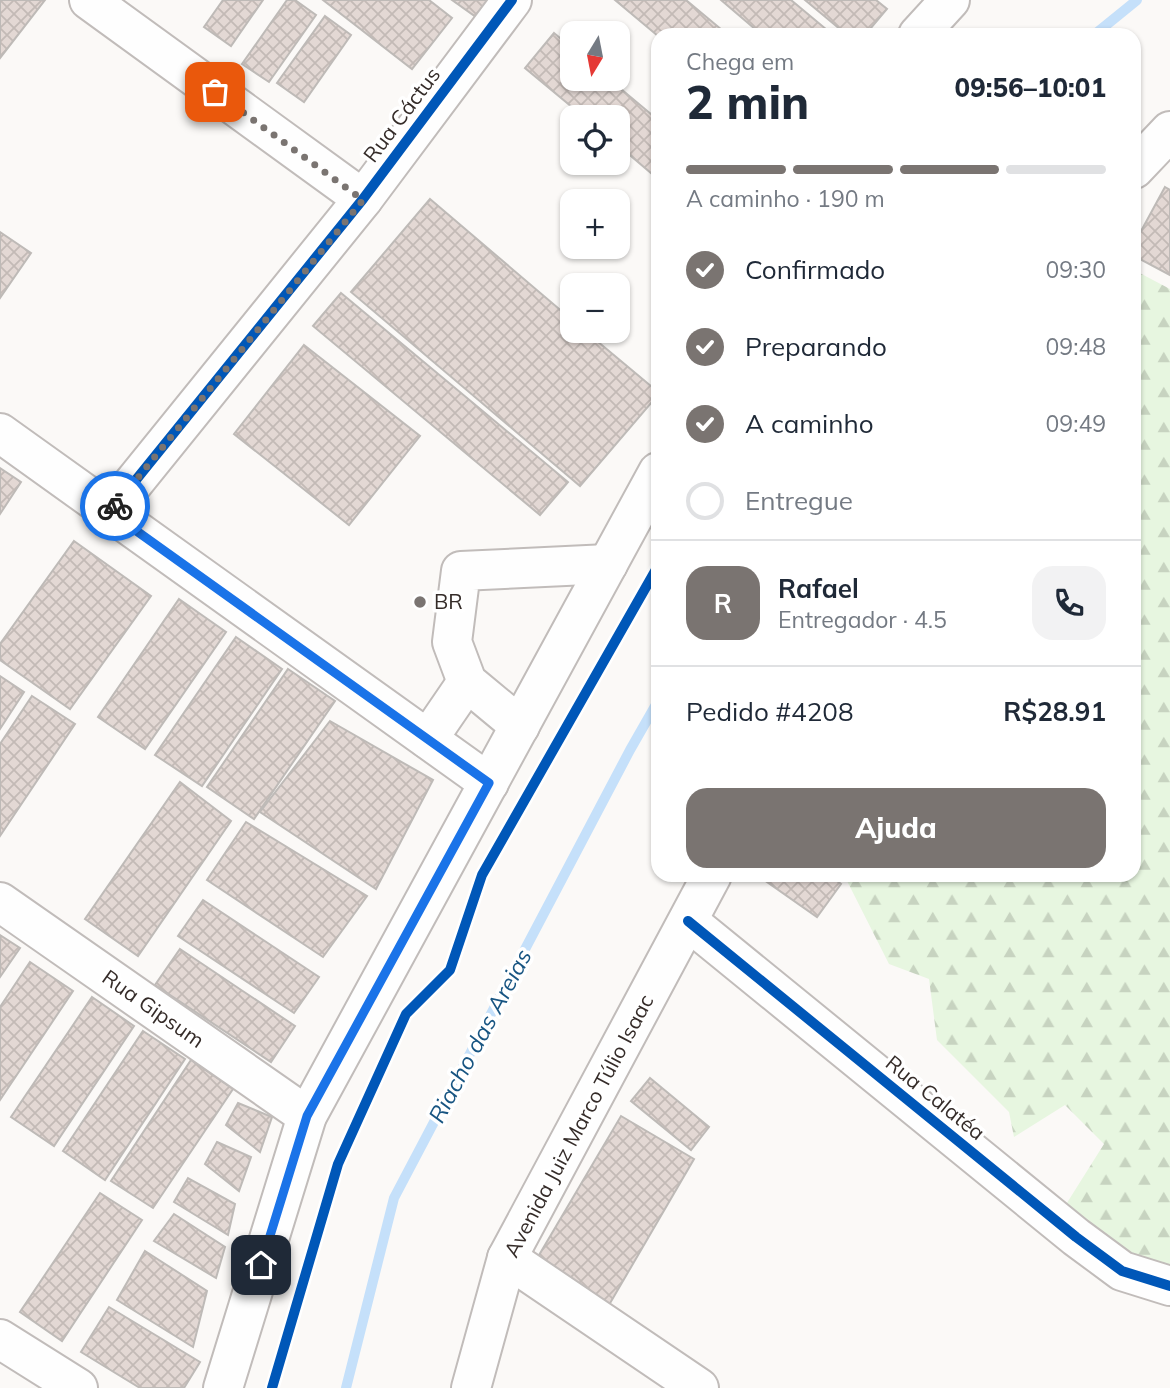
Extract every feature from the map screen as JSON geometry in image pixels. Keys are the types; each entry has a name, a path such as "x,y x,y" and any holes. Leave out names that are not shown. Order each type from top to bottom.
{"street":[{"path":"89,0 363,200"},
{"name":"Rua Cáctus","path":"110,512 363,200 512,0"},
{"path":"924,28 946,1"},
{"path":"1141,162 1170,132"},
{"path":"0,433 489,783"},
{"path":"223,1388 307,1116 651,485"},
{"path":"520,726 467,682 452,642 461,570 608,564"},
{"path":"428,739 467,682"},
{"name":"Avenida Juiz Marco Túlio Isaac","path":"471,1388 507,1258 708,882"},
{"name":"Rua Gipsum","path":"0,902 307,1116"},
{"name":"Rua Calatéa","path":"688,921 1094,1250 1122,1271 1170,1286"},
{"path":"507,1258 699,1388"},
{"path":"0,1339 78,1388"}],"green space":[{"path":"1141,274 1170,289 1170,1276 1143,1273 1065,1206 1104,1144 1065,1105 1014,1137 1009,1112 937,1040 929,979 889,964 848,882 1141,882"}],"building":[{"path":"0,0 45,0 0,58"},
{"path":"223,0 263,0 231,46 204,27"},
{"path":"287,0 295,0 316,15 269,82 242,64"},
{"path":"323,0 429,0 452,18 412,69"},
{"path":"452,0 488,0 476,17"},
{"path":"615,0 686,0 720,28 651,28 651,30"},
{"path":"721,0 791,0 825,28 754,28"},
{"path":"805,0 876,0 887,9 871,28 839,28"},
{"path":"325,16 351,35 304,102 277,83"},
{"path":"554,33 560,38 560,91 623,91 651,114 651,173 630,155 630,105 570,105 525,68"},
{"path":"1165,187 1170,190 1170,275 1141,260 1141,231"},
{"path":"430,199 560,310 560,343 599,343 651,386 651,403 580,486 351,292"},
{"path":"0,232 31,253 0,298"},
{"path":"341,293 568,482 540,515 313,326"},
{"path":"304,345 420,436 349,525 234,434"},
{"path":"0,468 21,482 0,514"},
{"path":"74,541 151,596 70,709 0,660 0,644"},
{"path":"179,599 226,632 145,749 98,717"},
{"path":"236,637 282,669 202,786 155,755"},
{"path":"288,669 335,701 254,819 207,787"},
{"path":"0,676 24,692 0,729"},
{"path":"32,696 75,724 0,836 0,744"},
{"path":"330,721 433,780 376,889 260,812"},
{"path":"180,782 231,821 138,956 85,919"},
{"path":"246,822 367,896 323,957 207,880"},
{"path":"767,882 838,882 841,884 817,917"},
{"path":"203,900 319,977 294,1013 178,936"},
{"path":"0,935 20,948 0,977"},
{"path":"180,949 295,1026 271,1062 155,985"},
{"path":"30,962 73,991 0,1100 0,1007"},
{"path":"92,997 134,1026 54,1146 11,1117"},
{"path":"143,1031 185,1059 105,1180 63,1151"},
{"path":"191,1060 233,1089 153,1208 111,1181"},
{"path":"650,1078 709,1127 691,1150 631,1101"},
{"path":"238,1103 272,1117 260,1152 226,1125"},
{"path":"621,1116 694,1159 609,1305 535,1262"},
{"path":"217,1142 251,1157 239,1191 205,1164"},
{"path":"188,1178 235,1204 228,1235 174,1202"},
{"path":"100,1193 142,1220 62,1341 20,1312"},
{"path":"174,1214 225,1247 216,1278 154,1241"},
{"path":"145,1251 207,1291 193,1347 117,1300"},
{"path":"109,1307 200,1362 184,1388 140,1388 81,1352"}],"waterway":[{"name":"Riacho das Areias","path":"1103,28 1137,0"},
{"name":"Riacho das Areias","path":"346,1388 394,1198 651,713"}],"cycle path":[{"path":"110,512 363,199 512,0"},
{"path":"272,1388 338,1164 406,1014 450,970 482,875 651,578"},
{"path":"688,921 1076,1237 1122,1271 1170,1286"}],"way so far":[{"path":"115,506 363,200 215,92"}],"place":[{"name":"BR","path":"420,602"}],"route":[{"path":"115,506 110,512 489,783 307,1116 261,1265"}]}
